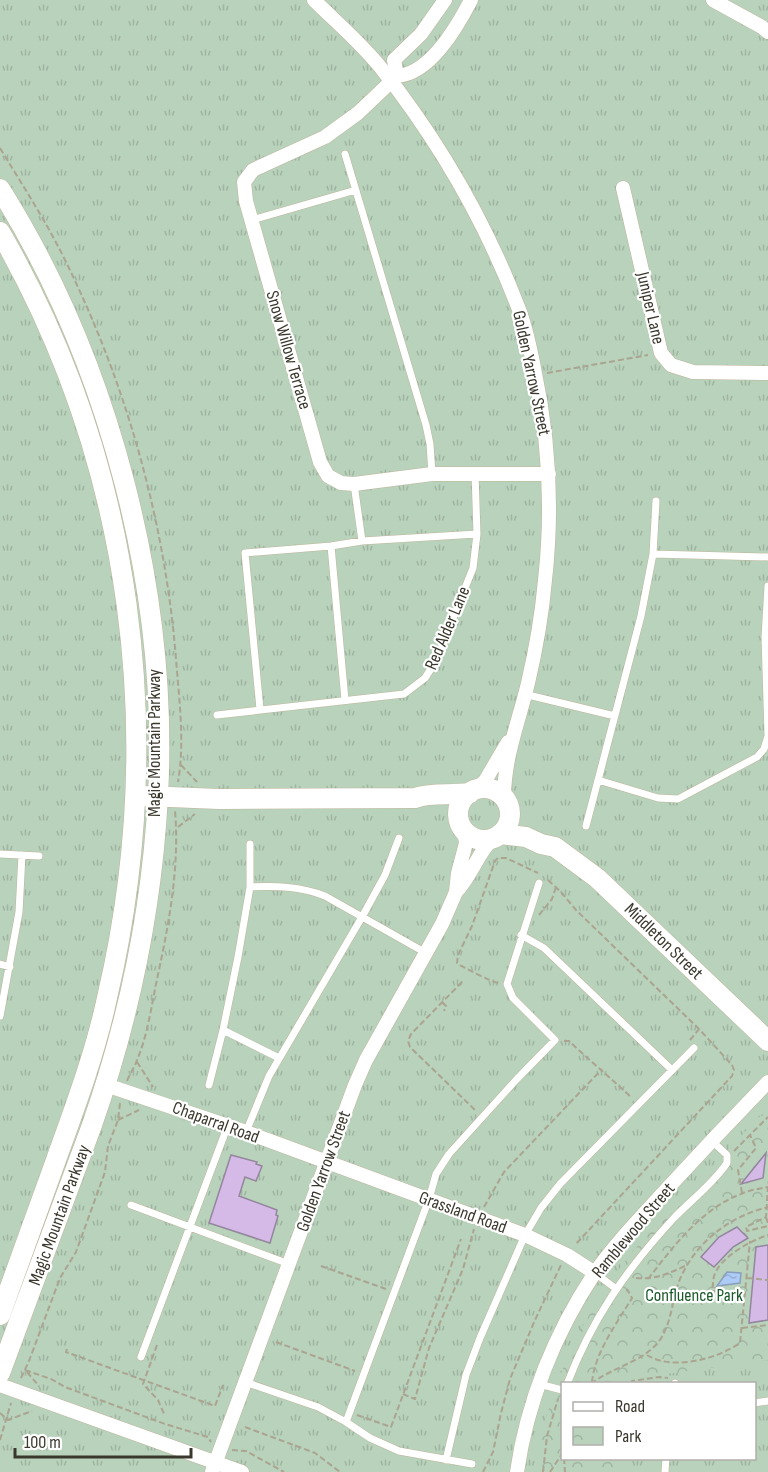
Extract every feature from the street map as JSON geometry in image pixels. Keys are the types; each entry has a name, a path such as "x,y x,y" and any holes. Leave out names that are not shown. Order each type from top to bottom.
{"street":[{"name":"Golden Yarrow Street","path":"314,0 394,79 427,130 482,224 519,308 536,375 548,446 549,526 545,580 537,633 524,694 512,735 504,783 506,801"},
{"path":"445,0 420,34 394,60 394,79 407,75 424,63 443,44 456,28 471,0"},
{"path":"713,0 768,32"},
{"name":"Snow Willow Terrace","path":"394,79 358,113 325,137 253,170 244,182 246,201 320,462 328,476 341,483 354,484 432,474 549,474"},
{"name":"Juniper Lane","path":"623,188 661,353 671,365 693,372 768,373"},
{"name":"Magic Mountain Parkway","path":"0,189 46,272 76,339 102,408 123,479 140,550 151,624 157,697 158,797 145,920 138,962 106,1085 0,1373"},
{"name":"Magic Mountain Parkway","path":"0,232 44,317 71,385 94,453 112,522 125,589 133,660 137,733 136,795 127,897 107,1000 79,1097 0,1315"},
{"name":"Golden Yarrow Street","path":"473,791 489,775 512,735"},
{"path":"136,795 219,799 415,798 426,794 454,795 493,789 506,801 509,820 497,836 477,838 438,807 415,798"},
{"path":"462,825 460,805 473,791"},
{"name":"Middleton Street","path":"506,801 531,826 546,836 555,848"},
{"name":"Golden Yarrow Street","path":"214,1467 366,1060 426,953 456,892 466,843 462,825"},
{"name":"Golden Yarrow Street","path":"456,892 468,880 476,860 497,836"},
{"name":"Middleton Street","path":"497,836 526,837 555,848 597,878 768,1041"},
{"name":"Ramblewood Street","path":"517,1472 539,1384 554,1346 574,1306 595,1273 624,1235 768,1082"},
{"name":"Chaparral Road","path":"106,1085 228,1125 326,1162"},
{"name":"Grassland Road","path":"326,1162 525,1235 567,1255 595,1273"},
{"path":"0,1385 174,1448 214,1467 242,1472"}],"lane":[{"path":"345,154 426,425 432,474"},
{"path":"252,220 356,190"},
{"name":"Red Alder Lane","path":"217,716 260,709 404,694 425,678 436,661 473,568 477,534 475,473"},
{"path":"354,484 362,541"},
{"path":"586,826 641,616 653,554 656,501"},
{"path":"260,709 245,554 362,541 477,534"},
{"path":"331,546 345,700"},
{"path":"653,554 768,557"},
{"path":"598,780 658,798 678,799 757,757 764,749 768,736 765,637 768,586"},
{"path":"524,694 615,716"},
{"path":"246,1132 269,1076 363,917 385,875 399,838"},
{"path":"209,1085 223,1030 250,887 250,844"},
{"path":"0,854 39,856"},
{"path":"0,1016 19,912 22,855"},
{"path":"346,1422 429,1199 436,1174 449,1154 555,1040 513,998 507,984 539,883"},
{"path":"250,887 279,886 308,889 325,896 426,953"},
{"path":"521,935 544,948 672,1070"},
{"path":"0,964 10,967"},
{"path":"223,1030 279,1058"},
{"path":"446,1460 466,1375 525,1235 541,1208 560,1184 694,1048"},
{"path":"141,1357 228,1125"},
{"path":"567,1382 591,1327 615,1288 652,1242 725,1167 728,1157 712,1140"},
{"path":"131,1205 289,1264"},
{"path":"595,1273 615,1288"},
{"path":"245,1382 318,1407 370,1438 399,1451 472,1464"},
{"path":"539,1384 561,1390"}],"path":[{"path":"536,375 661,353"},
{"path":"178,782 180,765 197,783"},
{"path":"178,827 192,817"},
{"path":"128,1078 137,1062 154,994 167,927 178,827 176,818"},
{"path":"483,1472 493,1452 510,1379 558,1269 567,1255 708,1103 732,1076 734,1070 699,1029 576,910 561,891 536,872 502,857 492,865 472,926 457,959 461,967 480,974 490,981 507,984"},
{"path":"462,982 411,1034 408,1044 482,1117"},
{"path":"442,1002 446,1006 444,1011"},
{"path":"555,1040 569,1041 593,1064 602,1069 638,1105"},
{"path":"137,1062 147,1081"},
{"path":"20,1379 60,1278 76,1252 105,1172 108,1146 118,1120 120,1102"},
{"path":"118,1120 139,1110"},
{"path":"728,1157 768,1117"},
{"path":"742,1193 738,1170 756,1148 750,1135"},
{"path":"647,1279 664,1257 704,1216 723,1202 742,1193 768,1186 766,1217 768,1225 747,1231 746,1227 766,1217"},
{"path":"593,1382 645,1354 659,1341 669,1322 679,1282 687,1265 705,1241 728,1222 748,1212 767,1207"},
{"path":"746,1294 712,1291 714,1274 733,1252 750,1241 768,1234"},
{"path":"350,1412 391,1427 461,1239"},
{"path":"645,1354 672,1362 705,1358 738,1345 741,1341 750,1241"},
{"path":"634,1278 647,1279 662,1276 687,1265"},
{"path":"321,1266 394,1292"},
{"path":"747,1278 768,1280"},
{"path":"591,1382 593,1370 612,1331 632,1298 627,1288 630,1285"},
{"path":"742,1328 768,1325"},
{"path":"276,1342 364,1374"},
{"path":"157,1345 143,1384 158,1400 164,1414"},
{"path":"67,1348 66,1352 215,1406 223,1385"},
{"path":"25,1370 98,1400 208,1437"},
{"path":"632,1382 659,1377 675,1379 675,1382"},
{"path":"543,1472 547,1436 561,1390"},
{"path":"0,1440 12,1401"},
{"path":"8,1420 29,1412"},
{"path":"0,1413 8,1420"},
{"path":"245,1427 315,1453 340,1472"},
{"path":"229,1450 246,1451 284,1472"},
{"path":"550,1472 561,1456"}],"green space":[{"path":"0,0 768,0 768,1472 0,1472"},
{"name":"Confluence Park","path":"768,1108 768,1360 630,1379 629,1382 561,1382 561,1460 622,1460 620,1472 536,1472 553,1396 572,1347 584,1324 620,1268 644,1238"}],"water":[{"path":"727,1272 741,1273 740,1283 717,1286"}],"building":[{"path":"766,1153 763,1178 741,1184"},
{"path":"231,1155 257,1162 256,1164 262,1166 256,1181 245,1177 239,1196 277,1210 276,1215 278,1216 270,1243 209,1223"},
{"path":"737,1227 748,1238 733,1247 714,1267 701,1257 719,1237"},
{"path":"768,1245 768,1320 749,1323 756,1247"}]}
